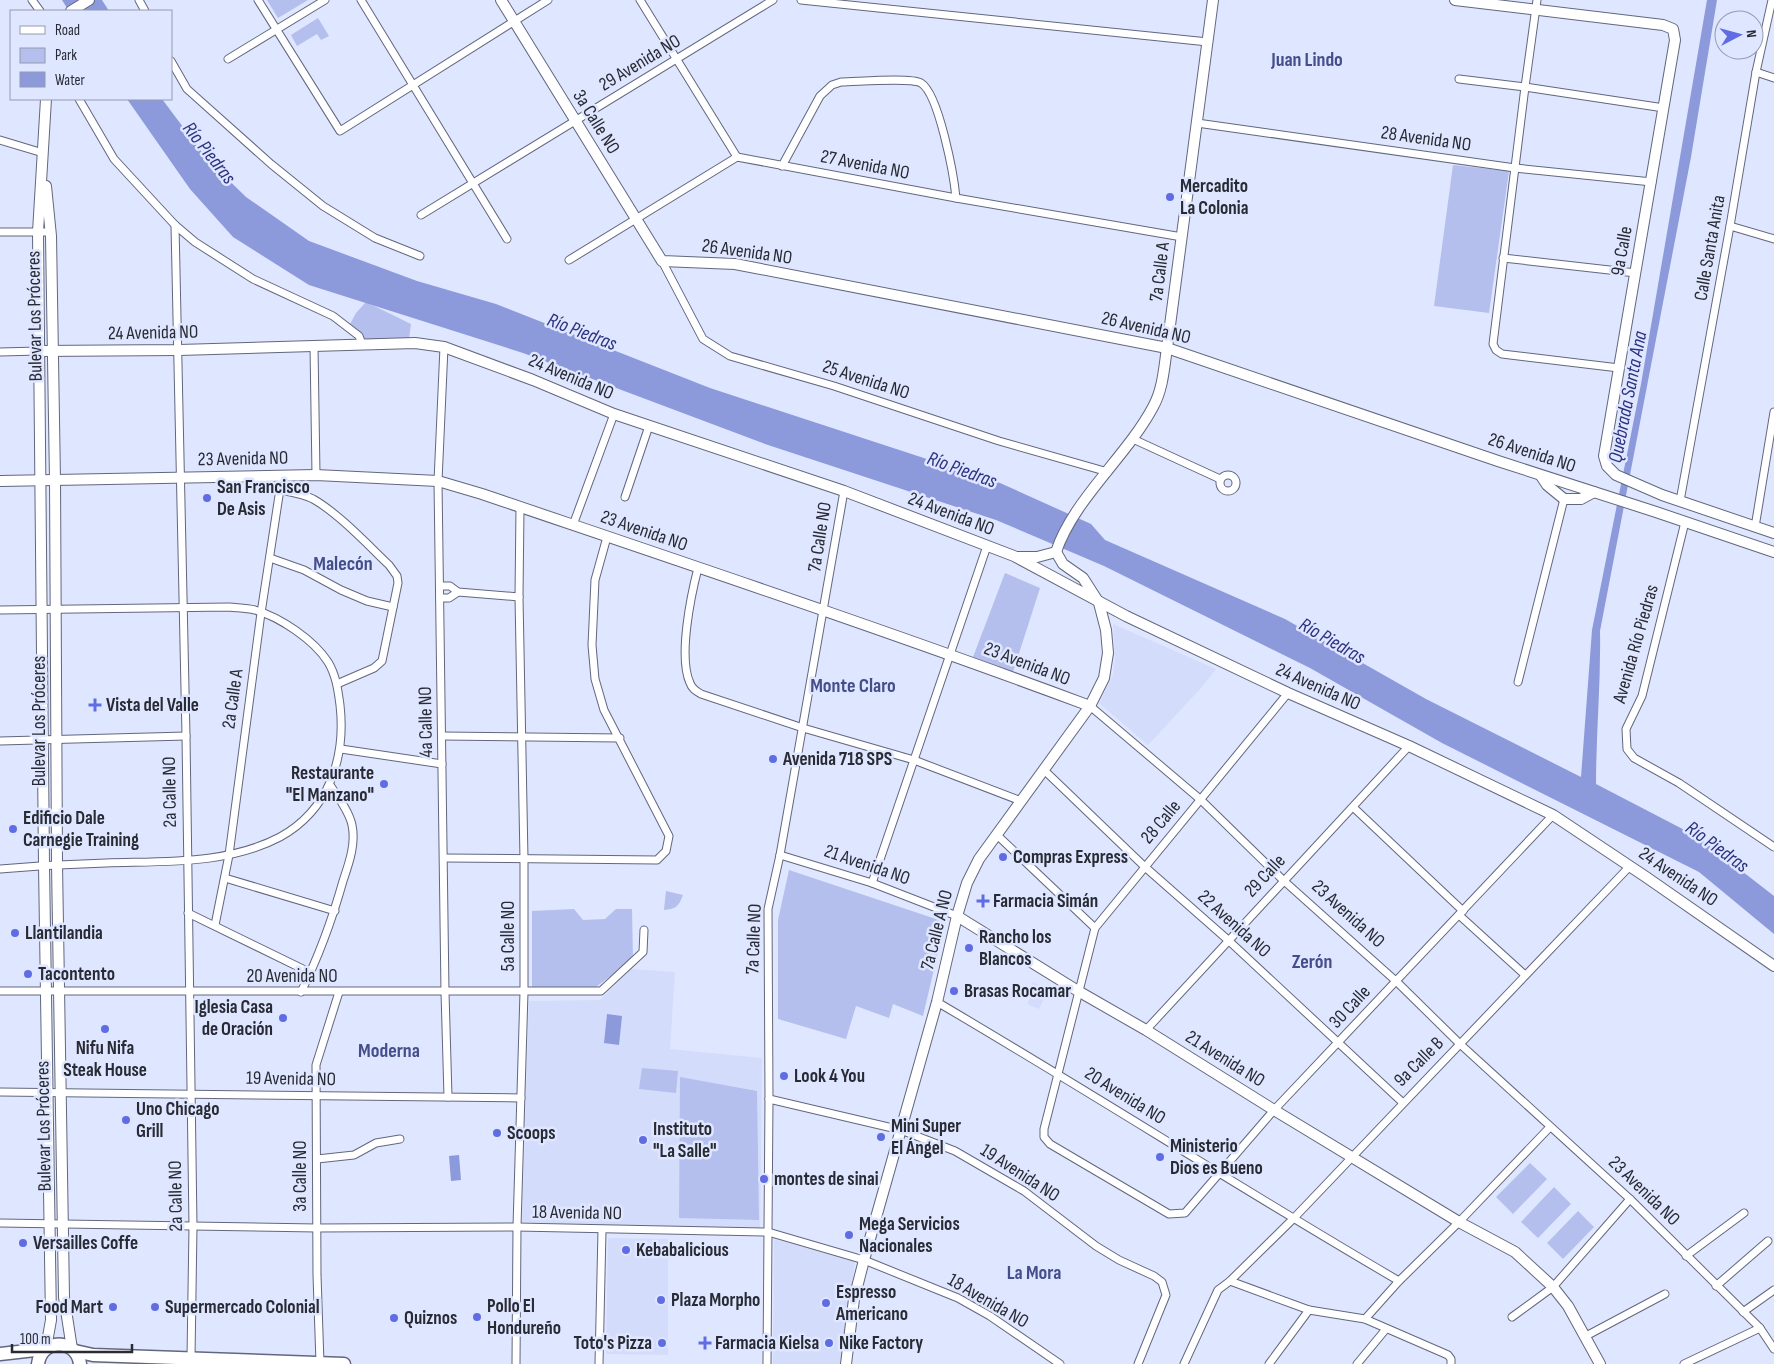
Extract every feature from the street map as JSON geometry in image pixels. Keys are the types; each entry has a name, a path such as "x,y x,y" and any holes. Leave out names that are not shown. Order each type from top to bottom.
{"highway":[{"path":"0,1354 45,1349 59,1344 93,1355 344,1364"},
{"path":"38,1364 40,1355 45,1349"},
{"path":"74,1350 80,1364"}],"street":[{"path":"73,10 89,0"},
{"path":"258,0 340,131 548,0"},
{"path":"228,59 325,0"},
{"path":"361,0 507,239"},
{"name":"3a Calle NO","path":"501,0 662,261"},
{"path":"568,260 737,157 640,0"},
{"name":"29 Avenida NO","path":"421,215 773,0"},
{"path":"801,0 1208,42"},
{"name":"7a Calle A","path":"1057,550 1076,514 1133,438 1153,406 1160,390 1168,348 1213,0"},
{"path":"1455,0 1536,5 1524,87 1493,344 1496,350 1502,354 1619,368"},
{"name":"Calle Santa Anita","path":"1680,501 1756,72 1772,0"},
{"name":"9a Calle","path":"1536,5 1664,25 1673,29 1676,40 1604,456 1607,466 1616,475 1680,501"},
{"path":"172,63 188,89 271,164 323,206 375,238 420,256"},
{"path":"1756,72 1774,78"},
{"path":"1459,79 1664,108"},
{"path":"782,166 820,96 832,85 841,82 919,82 927,89 950,156 956,198"},
{"name":"Bulevar Los Próceres","path":"45,1349 51,1320 44,865 38,232 46,100"},
{"path":"80,100 114,160 175,225 194,242 253,279 333,316 359,336 362,344"},
{"name":"28 Avenida NO","path":"1197,123 1514,168 1652,182"},
{"path":"0,140 43,153"},
{"name":"Bulevar Los Próceres","path":"43,153 51,232 55,480 57,864 64,1297 74,1350"},
{"name":"27 Avenida NO","path":"737,157 1182,238"},
{"name":"2a Calle NO","path":"175,225 184,607 193,1226 191,1358"},
{"path":"1730,226 1774,239"},
{"path":"0,232 51,232"},
{"path":"1503,258 1636,273"},
{"name":"26 Avenida NO","path":"662,261 735,264 1168,348 1541,476 1774,552"},
{"name":"25 Avenida NO","path":"662,261 703,339 730,356 834,386 999,441 1108,472"},
{"name":"24 Avenida NO","path":"39,352 415,343 444,347 533,380 614,414 844,491 1014,556 1099,603 1288,693 1409,746 1552,815 1630,866 1774,966"},
{"path":"314,346 316,475"},
{"name":"4a Calle NO","path":"444,347 438,481 448,1097"},
{"path":"0,352 39,352"},
{"path":"1755,527 1771,450 1774,412"},
{"path":"573,525 614,414"},
{"path":"625,497 649,426"},
{"path":"1133,438 1220,479"},
{"name":"23 Avenida NO","path":"0,481 316,475 438,481 520,507 950,654 1090,706 1200,800 1283,880 1397,982 1460,1044 1630,1199 1760,1328 1773,1345"},
{"name":"2a Calle A","path":"215,925 229,855 261,612 282,476"},
{"path":"1541,476 1547,485 1564,499 1581,499 1594,492"},
{"path":"280,490 301,494 328,509 389,565 397,576 398,583 384,656 380,664 337,684"},
{"name":"7a Calle NO","path":"767,1364 768,909 780,855 844,491"},
{"path":"1518,682 1564,499"},
{"path":"1680,501 1774,533"},
{"name":"5a Calle NO","path":"516,1364 517,1228 524,992 520,507"},
{"name":"Avenida Río Piedras","path":"1685,522 1642,696 1626,729 1627,749 1634,758 1679,783 1774,846"},
{"path":"444,858 656,860 666,850 669,836 604,710 595,679 592,645 595,580 607,537"},
{"path":"872,883 987,546"},
{"path":"1014,556 1037,557 1057,550"},
{"name":"7a Calle A NO","path":"846,1364 854,1298 937,1002 957,916 967,883 979,859 1090,706 1104,678 1108,653 1106,630 1099,603 1083,578 1063,564 1057,550"},
{"path":"270,558 304,570 341,590 367,601 393,607"},
{"path":"698,568 687,621 686,649 687,674 694,690 803,728 914,760 1021,801"},
{"path":"440,586 450,586 458,592 520,596"},
{"path":"440,598 449,598 458,592"},
{"path":"0,610 229,607 261,612 285,624 309,640 328,662 337,684 342,720 341,749 330,784 319,801 302,821 281,836 257,847 229,855 187,860 57,864 0,869"},
{"name":"28 Calle","path":"1169,1214 1050,1144 1044,1137 1044,1129 1094,928 1288,693"},
{"path":"0,741 186,736"},
{"path":"442,736 620,738"},
{"name":"29 Calle","path":"1146,1030 1409,746"},
{"path":"341,749 442,764"},
{"name":"22 Avenida NO","path":"1044,770 1145,867 1228,940 1402,1102"},
{"path":"301,992 335,911 352,851 354,837 352,823 330,784"},
{"path":"1353,807 1524,975"},
{"name":"30 Calle","path":"1169,1214 1185,1213 1274,1110 1397,982 1552,815"},
{"path":"997,835 1094,928"},
{"name":"21 Avenida NO","path":"780,855 872,883 957,916 1459,1222 1515,1252 1553,1287 1568,1306 1600,1364"},
{"name":"9a Calle B","path":"1184,1364 1218,1290 1230,1281 1293,1219 1402,1102 1630,866"},
{"path":"225,878 335,911"},
{"path":"188,912 311,972"},
{"name":"20 Avenida NO","path":"0,991 601,991 643,952 644,930"},
{"name":"3a Calle NO","path":"320,1364 317,1275 316,1065 339,992"},
{"name":"20 Avenida NO","path":"937,1002 1058,1073 1219,1174 1399,1281"},
{"name":"19 Avenida NO","path":"0,1092 521,1098"},
{"name":"19 Avenida NO","path":"769,1099 901,1130 954,1151 1017,1187 1096,1246 1119,1260 1154,1276 1162,1282 1166,1295 1138,1364"},
{"path":"1365,1319 1399,1281 1459,1222 1550,1127"},
{"path":"317,1159 354,1156 376,1143 400,1139"},
{"path":"1512,1317 1553,1287 1630,1199"},
{"path":"1686,1256 1744,1213"},
{"name":"18 Avenida NO","path":"0,1223 768,1232 864,1260 958,1298 990,1316 1060,1364"},
{"path":"599,1364 602,1230"},
{"path":"1716,1286 1768,1241"},
{"path":"1230,1281 1309,1310 1365,1319 1448,1355 1451,1361"},
{"path":"1743,1312 1774,1290"},
{"path":"1586,1336 1665,1294"},
{"path":"1269,1364 1309,1310"},
{"path":"1684,1364 1760,1328"},
{"path":"1357,1364 1386,1329"}],"shaded area":[{"path":"1113,624 1216,669 1148,745 1099,703 1113,675 1115,656"},
{"name":"Instituto \"La Salle\"","path":"631,969 675,972 670,1049 762,1058 760,1231 522,1222 529,1001 600,1000"},
{"path":"1033,982 1047,989 1049,985 1057,988 1053,996 1047,993 1039,1009 1027,1004 1033,992 1030,990"},
{"path":"608,1238 668,1239 668,1355 606,1354"},
{"path":"774,1239 855,1262 840,1364 773,1364"}],"green space":[{"path":"267,0 308,0 278,18"},
{"path":"318,18 329,36 321,40 317,34 297,46 291,35"},
{"path":"1453,165 1509,171 1489,313 1434,306"},
{"path":"366,302 411,324 409,339 364,339 349,326 356,313"},
{"path":"1005,573 1040,588 1013,672 973,657"},
{"path":"789,870 945,922 923,1016 893,1004 889,1018 856,1006 846,1039 778,1019 778,920"},
{"path":"666,891 683,895 676,906 664,910"},
{"path":"574,909 583,920 605,919 616,909 632,909 633,959 596,987 532,987 532,911"},
{"path":"642,1068 678,1071 676,1093 639,1089"},
{"path":"680,1077 757,1091 759,1220 679,1218"},
{"path":"1530,1163 1547,1179 1513,1214 1496,1197"},
{"path":"1554,1187 1571,1204 1538,1238 1521,1222"},
{"path":"1578,1211 1594,1227 1563,1259 1547,1243"}],"water":[{"path":"62,0 102,0 108,10 68,10"},
{"path":"1707,0 1717,0 1691,157 1600,631 1596,784 1698,837 1774,896 1774,934 1699,872 1442,743 1310,668 1104,566 996,520 765,444 523,353 309,285 233,237 190,189 128,100 163,100 207,159 246,197 309,241 417,281 496,304 710,388 1000,483 1091,524 1105,540 1285,619 1426,699 1581,777 1592,630 1641,384"},
{"path":"607,1014 622,1016 619,1045 604,1043"},
{"path":"459,1155 461,1180 451,1181 449,1156"}],"place":[{"name":"Mercadito La Colonia","path":"1170,197"},
{"name":"San Francisco De Asis","path":"207,498"},
{"name":"Vista del Valle","path":"95,705"},
{"name":"Avenida 718 SPS","path":"773,759"},
{"name":"Restaurante \"El Manzano\"","path":"384,784"},
{"name":"Edificio Dale Carnegie Training","path":"13,829"},
{"name":"Compras Express","path":"1003,857"},
{"name":"Farmacia Simán","path":"983,901"},
{"name":"Llantilandia","path":"15,933"},
{"name":"Rancho los Blancos","path":"969,948"},
{"name":"Tacontento","path":"28,974"},
{"name":"Brasas Rocamar","path":"954,991"},
{"name":"Iglesia Casa de Oración","path":"283,1018"},
{"name":"Nifu Nifa Steak House","path":"105,1029"},
{"name":"Look 4 You","path":"784,1076"},
{"name":"Uno Chicago Grill","path":"126,1120"},
{"name":"Scoops","path":"497,1133"},
{"name":"Mini Super El Ángel","path":"881,1137"},
{"name":"Instituto \"La Salle\"","path":"643,1140"},
{"name":"Ministerio Dios es Bueno","path":"1160,1157"},
{"name":"montes de sinai","path":"764,1179"},
{"name":"Mega Servicios Nacionales","path":"849,1235"},
{"name":"Versailles Coffe","path":"23,1243"},
{"name":"Kebabalicious","path":"626,1250"},
{"name":"Plaza Morpho","path":"661,1300"},
{"name":"Espresso Americano","path":"826,1303"},
{"name":"Food Mart","path":"113,1307"},
{"name":"Supermercado Colonial","path":"155,1307"},
{"name":"Pollo El Hondureño","path":"477,1317"},
{"name":"Quiznos","path":"394,1318"},
{"name":"Toto's Pizza","path":"662,1343"},
{"name":"Farmacia Kielsa","path":"705,1343"},
{"name":"Nike Factory","path":"829,1343"}],"district":[{"name":"Juan Lindo","path":"1307,60"},
{"name":"Malecón","path":"343,564"},
{"name":"Monte Claro","path":"853,686"},
{"name":"Zerón","path":"1312,962"},
{"name":"Moderna","path":"389,1051"},
{"name":"La Mora","path":"1034,1273"}],"water label":[{"name":"Río Piedras","path":"209,153"},
{"name":"Río Piedras","path":"582,332"},
{"name":"Quebrada Santa Ana","path":"1628,397"},
{"name":"Río Piedras","path":"962,470"},
{"name":"Río Piedras","path":"1332,641"},
{"name":"Río Piedras","path":"1717,847"}]}
